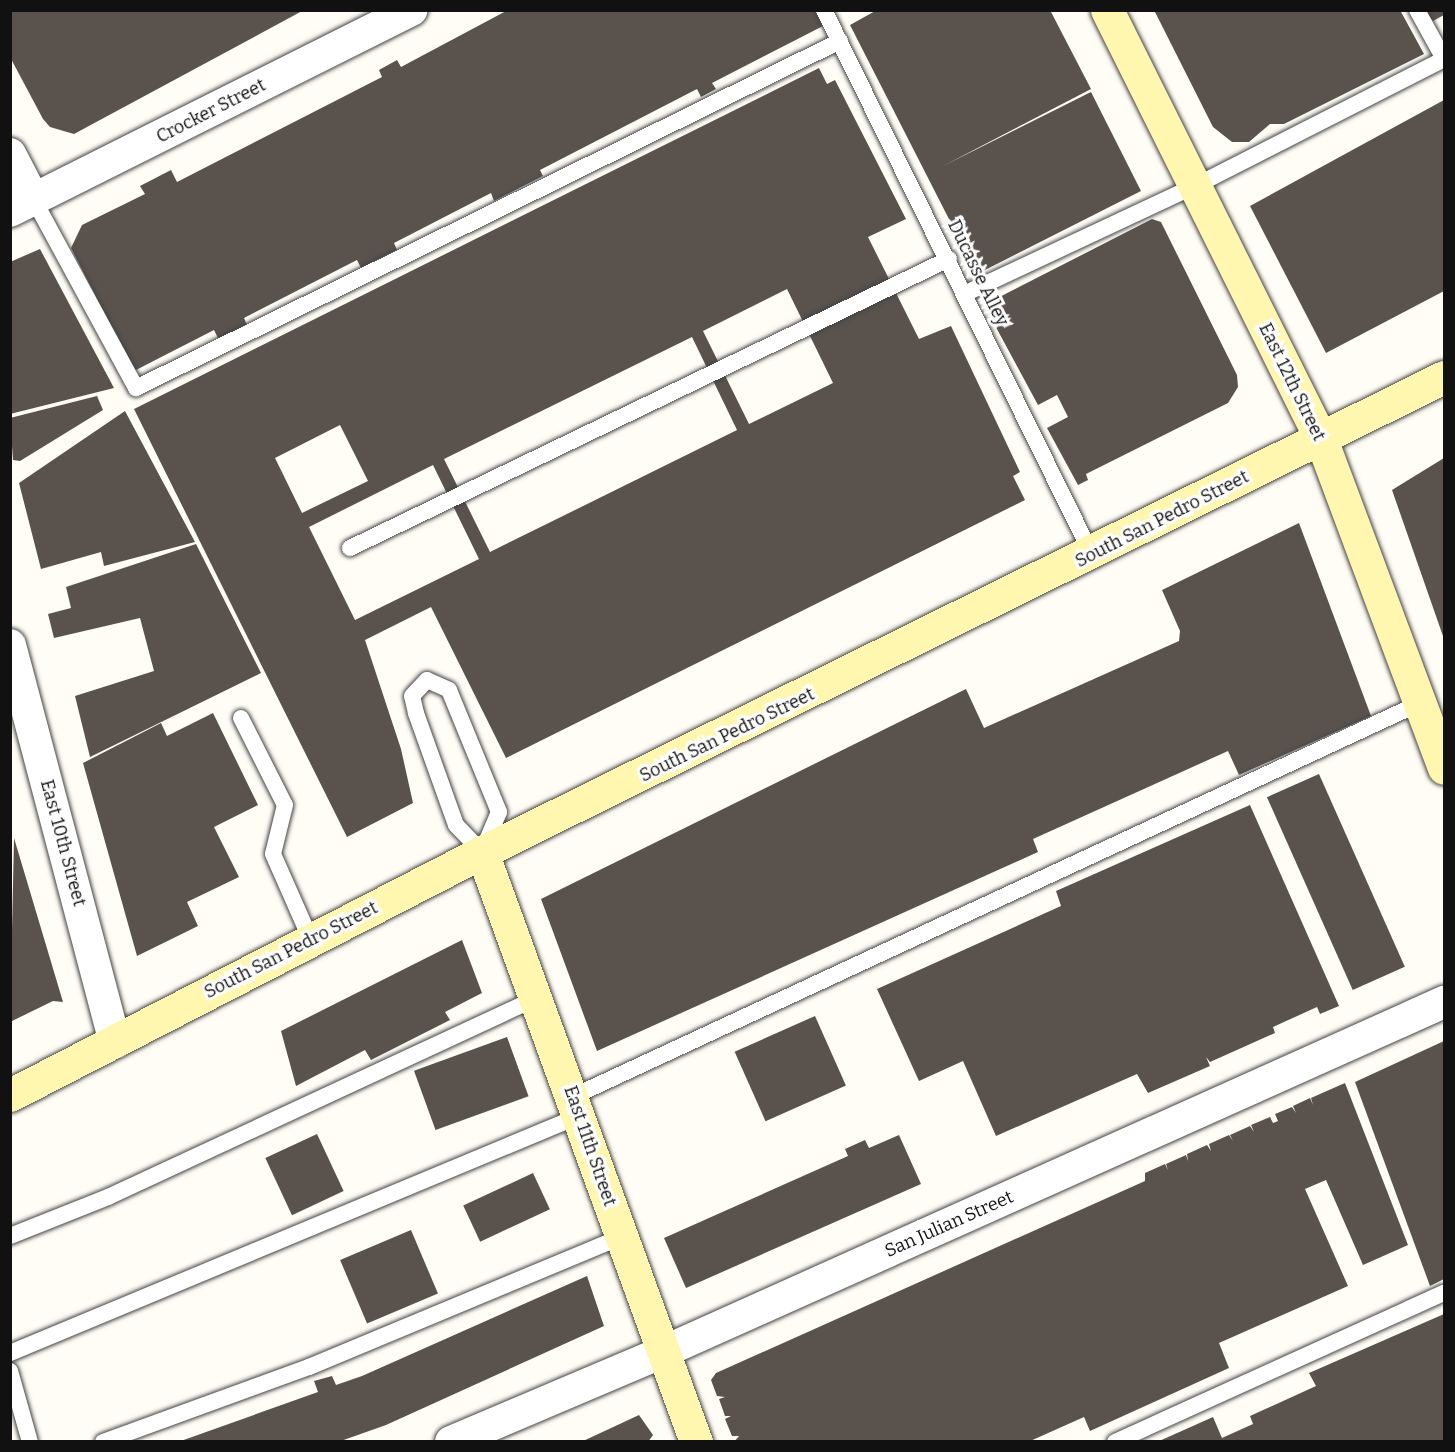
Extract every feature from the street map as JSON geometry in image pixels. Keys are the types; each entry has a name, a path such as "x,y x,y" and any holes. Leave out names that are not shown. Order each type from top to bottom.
{"main road":[{"name":"East 12th Street","path":"1107,10 1197,185 1321,439 1444,768"},
{"name":"South San Pedro Street","path":"10,1095 310,938 1092,555 1444,377"},
{"name":"East 11th Street","path":"482,852 537,998 696,1442"}],"street":[{"name":"Crocker Street","path":"22,206 412,10"},
{"path":"10,154 22,206"},
{"name":"East 10th Street","path":"10,645 115,1042"},
{"name":"San Julian Street","path":"451,1442 663,1352 1444,1002"}],"lane":[{"name":"Ducasse Alley","path":"825,10 966,293 1092,555"},
{"path":"966,293 1197,185 1444,59 1417,10"},
{"path":"22,206 136,388 840,41"},
{"path":"350,548 949,259"},
{"path":"427,680 449,690 499,812 482,852 456,825 416,713 412,696 427,680"},
{"path":"10,1353 576,1106 1420,703"},
{"path":"241,718 285,805 273,854 310,938"},
{"path":"10,1236 108,1197 537,998"},
{"path":"103,1442 309,1367 622,1237"},
{"path":"1115,1442 1444,1293"},
{"path":"10,1371 30,1442"}],"building":[{"path":"10,10 304,10 74,134 50,127 43,119 10,57"},
{"path":"508,10 815,10 823,26 712,83 716,89 701,97 697,89 540,170 543,176 494,201 491,193 394,243 397,250 361,268 357,260 244,318 247,325 219,340 214,330 134,371 71,248 82,225 145,194 140,186 171,170 177,182 382,77 379,70 397,60 401,67"},
{"path":"877,10 1050,10 1091,89 943,166 1091,92 1141,191 977,274 850,25"},
{"path":"1154,10 1400,10 1424,54 1284,124 1270,124 1249,142 1232,142 1213,127"},
{"path":"1424,10 1444,10 1444,15 1433,21"},
{"path":"819,68 827,84 835,80 906,219 868,237 919,339 951,326 1020,472 1013,476 1025,500 506,758 431,607 365,640 401,749 413,803 347,837 134,409","holes":["787,289 833,383 749,424 703,331","692,337 737,430 490,552 444,459","340,425 368,481 302,513 275,458","433,465 479,559 355,620 309,527"]},
{"path":"1444,100 1444,291 1326,353 1250,206"},
{"path":"1152,219 1161,222 1237,375 1238,387 1228,403 1086,474 1088,480 1078,485 1047,428 1068,417 1057,395 1038,405 984,305"},
{"path":"40,249 114,388 10,414 10,262"},
{"path":"97,396 103,410 20,461 13,460 10,418"},
{"path":"125,411 195,542 104,566 101,552 41,569 19,483"},
{"path":"1444,458 1444,639 1392,490"},
{"path":"1299,523 1371,716 1239,775 1228,751 1033,839 1038,852 597,1051 541,899 966,689 984,728 1179,641 1180,631 1162,590"},
{"path":"196,544 261,673 90,757 75,696 154,671 140,618 54,638 48,614 71,608 66,587"},
{"path":"213,713 258,805 214,827 239,877 187,902 198,926 137,956 83,763 161,723 167,736"},
{"path":"1319,774 1405,967 1353,990 1267,797"},
{"path":"1250,805 1339,1006 1320,1014 1317,1007 1273,1027 1275,1033 1210,1062 1206,1057 1210,1066 1148,1093 1137,1074 996,1136 963,1061 919,1081 877,989 1061,906 1056,891"},
{"path":"14,838 63,1002 53,1001 10,1022"},
{"path":"462,940 482,993 445,1012 450,1020 371,1060 365,1050 296,1086 281,1031"},
{"path":"815,1016 846,1085 766,1121 735,1052"},
{"path":"507,1037 529,1096 436,1130 414,1071"},
{"path":"1444,1041 1444,1279 1430,1286 1355,1082"},
{"path":"1345,1083 1408,1245 1363,1265 1326,1180 1305,1189 1348,1286 1219,1343 1229,1368 1090,1431 1084,1417 1028,1442 734,1442 739,1436 732,1436 725,1419 731,1416 725,1416 719,1399 725,1397 717,1396 711,1380 716,1373 1145,1181 1145,1173 1165,1164 1168,1170 1166,1164 1186,1155 1188,1161 1187,1154 1207,1145 1211,1151 1209,1144 1229,1135 1233,1141 1230,1135 1250,1126 1254,1132 1251,1125 1270,1117 1273,1123 1278,1121 1275,1114 1292,1107 1296,1113 1293,1106 1310,1098 1313,1105 1311,1098"},
{"path":"317,1134 344,1191 292,1215 265,1158"},
{"path":"899,1135 921,1184 686,1288 664,1238 848,1156 845,1149 865,1140 869,1148"},
{"path":"533,1173 550,1209 480,1242 463,1206"},
{"path":"411,1230 438,1294 367,1324 340,1260"},
{"path":"587,1276 604,1326 386,1425 338,1442 178,1442 318,1392 314,1381 332,1376 336,1385 362,1376"},
{"path":"1444,1314 1444,1442 1157,1442 1213,1417 1222,1438 1253,1424 1250,1416 1316,1386 1309,1373"},
{"path":"639,1415 653,1435 648,1442 581,1442"}]}
